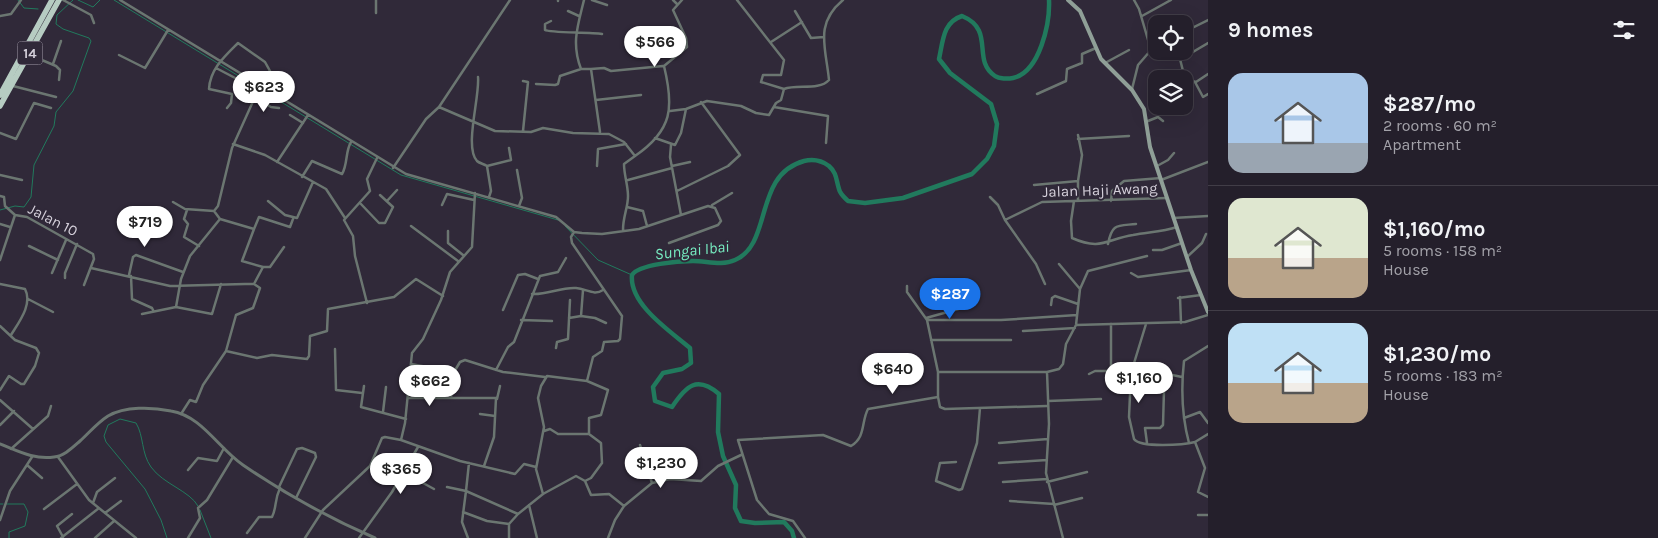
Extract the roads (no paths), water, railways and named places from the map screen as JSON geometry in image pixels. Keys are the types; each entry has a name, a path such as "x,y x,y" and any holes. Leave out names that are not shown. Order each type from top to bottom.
{"highway":[{"name":"14","path":"0,95 52,0"},
{"name":"14","path":"0,106 59,0"},
{"path":"4,87 12,86"}],"main road":[{"path":"1069,0 1080,11 1096,48 1105,63 1132,90 1143,105 1148,121 1150,145 1191,270 1201,295 1206,301 1208,314"}],"street":[{"path":"63,0 91,15 94,23"},
{"path":"120,0 166,32 259,88"},
{"path":"376,0 376,13"},
{"path":"393,168 426,119 439,107 510,0"},
{"path":"581,68 576,53 576,31 584,0"},
{"path":"592,0 607,5"},
{"path":"673,0 677,4"},
{"path":"536,84 545,86 557,84 560,76 581,68 604,68 610,71 664,66 685,49 687,45 673,10 682,0"},
{"path":"737,0 784,60 782,74 763,75 761,82 784,89 821,86 828,83 824,26 829,13 842,0"},
{"path":"1134,0 1148,39"},
{"path":"1141,17 1171,0"},
{"path":"0,16 11,14 21,1"},
{"path":"568,11 579,16"},
{"path":"795,11 812,39 824,37"},
{"path":"1193,28 1208,20"},
{"path":"551,21 545,23 547,32 576,31 602,34"},
{"path":"771,42 802,22"},
{"path":"120,56 145,68 166,32"},
{"path":"53,64 61,41"},
{"path":"214,211 218,206 233,144 254,97 270,69 265,62 238,43 218,64 211,76 209,89 232,94 231,103 227,108"},
{"path":"1193,52 1208,43"},
{"path":"1037,94 1066,81 1066,69 1082,63 1082,54 1096,48"},
{"path":"1105,63 1129,50"},
{"path":"29,54 53,64 60,70 59,80"},
{"path":"1132,90 1138,65 1148,55"},
{"path":"1181,60 1185,79 1195,82 1203,97 1208,94"},
{"path":"218,64 309,115 393,168 406,174 556,216 573,233 602,234 648,226 712,205 732,193"},
{"path":"623,230 623,213 627,207 628,180 624,164 655,138 670,111 664,66"},
{"path":"591,69 600,132"},
{"path":"1195,82 1208,74"},
{"path":"478,76 478,97 472,148 476,160 487,166 511,160 509,148"},
{"path":"523,81 528,82 523,132"},
{"path":"12,86 56,98"},
{"path":"670,111 686,109 701,102 741,106 767,115 771,114 776,103 781,100 784,89"},
{"path":"596,100 641,94"},
{"path":"254,97 271,107 279,108"},
{"path":"677,191 728,166 740,155 701,102"},
{"path":"0,133 16,139 34,103 50,108"},
{"path":"439,107 495,131 523,132 543,128 573,133 600,132 615,136 626,144 635,156"},
{"path":"774,107 828,116 826,143"},
{"path":"655,138 675,145 679,138 686,109"},
{"path":"290,115 304,121"},
{"path":"277,162 309,115"},
{"path":"1148,121 1158,117 1164,120"},
{"path":"1078,201 1078,181 1082,155 1078,137 1129,136"},
{"path":"302,177 312,161 342,174 347,163 348,147 351,143"},
{"path":"233,144 265,155 328,191 345,218 344,222 353,236 355,256 367,304"},
{"path":"597,166 598,150 626,144"},
{"path":"671,145 670,154 681,215"},
{"path":"1157,166 1168,160 1174,153"},
{"path":"345,218 370,192 367,179 378,158"},
{"path":"628,180 690,162"},
{"path":"1111,201 1112,191 1123,182 1161,179 1208,162"},
{"path":"487,166 491,189 489,197"},
{"path":"517,170 522,198 519,206"},
{"path":"0,175 22,180"},
{"path":"1034,185 1078,181"},
{"path":"268,201 282,212 293,218 298,218 313,182"},
{"path":"387,201 397,190"},
{"path":"401,440 406,419 413,351 422,339 443,296 450,272 472,247 475,193"},
{"path":"442,205 447,194 475,199"},
{"path":"360,203 381,224 387,222 393,210 380,195"},
{"path":"0,196 4,197 6,207 15,215 2,247 0,260"},
{"path":"990,197 998,205 1005,220 1036,264 1045,284"},
{"name":"Jalan Haji Awang","path":"1005,220 1040,203 1167,198"},
{"path":"1074,201 1071,220 1073,238 1098,245 1108,244 1131,235 1158,232 1177,227"},
{"path":"173,202 187,210 214,211"},
{"path":"669,243 720,223 717,211 712,205"},
{"path":"627,207 643,211 648,226"},
{"path":"187,210 184,218 188,223 184,237 199,246"},
{"path":"214,211 220,219 254,229"},
{"name":"Jalan 10","path":"15,215 27,217 94,254 91,268"},
{"path":"1173,218 1208,216"},
{"path":"284,247 270,266 263,268 242,261 259,217 290,228 293,218"},
{"path":"176,307 180,285 190,256 220,219"},
{"path":"0,224 10,226"},
{"path":"1108,244 1112,228 1136,224"},
{"path":"411,226 458,261"},
{"path":"448,231 448,243 463,255"},
{"path":"573,233 571,241 575,249 622,316 620,338 618,341 604,342 602,351 593,357 587,380"},
{"path":"1187,257 1202,243 1206,234"},
{"path":"52,273 66,240"},
{"path":"1153,250 1162,250 1182,243"},
{"path":"65,278 65,273 77,244"},
{"path":"29,246 58,260"},
{"path":"153,310 132,299 130,276 133,257 136,255 184,272"},
{"path":"938,372 1047,372 1059,369 1062,366 1066,344 1075,327 1080,289 1089,270 1116,266 1147,256"},
{"path":"496,370 508,348 514,342 538,278 542,274 558,272 566,258"},
{"path":"1059,264 1080,289"},
{"path":"84,285 91,268 167,286 254,284 260,289 254,306 236,315 226,351 203,385 196,402 190,400 181,414"},
{"path":"254,284 263,268"},
{"path":"1131,274 1138,277 1191,270"},
{"path":"503,310 518,275 525,274 538,278"},
{"path":"226,351 258,358 272,355 308,359 310,336 326,331 328,309 367,304 394,297 416,279 443,296"},
{"path":"0,284 25,288 28,299 23,315 11,336"},
{"path":"142,314 153,310 176,307 212,314 221,284"},
{"path":"907,286 906,292 926,319 938,372 938,397 943,409 1048,406"},
{"path":"532,294 569,289 595,293 604,290"},
{"path":"581,316 583,290"},
{"path":"1181,323 1179,298 1201,295"},
{"path":"1051,305 1052,298 1055,296 1078,304"},
{"path":"28,299 53,312"},
{"path":"556,348 557,342 568,339 570,300"},
{"path":"926,319 969,306"},
{"path":"1023,331 1111,324 1181,323 1208,314"},
{"path":"926,319 1001,320 1076,315"},
{"path":"569,318 581,316 595,318 606,323"},
{"path":"521,320 552,321"},
{"path":"1089,374 1095,371 1111,372 1111,324"},
{"path":"1146,324 1133,368 1130,420 1135,441 1147,443 1189,443 1208,434"},
{"path":"0,326 18,341 36,348 38,355 24,384 10,376 0,390"},
{"path":"930,340 1012,340"},
{"path":"1189,443 1184,418 1182,377 1184,359 1208,346"},
{"path":"336,349 336,390 362,393"},
{"path":"451,398 454,372 464,360 496,370 545,377 587,380 608,390 601,415 589,418 589,434"},
{"path":"411,364 454,372"},
{"path":"1133,368 1182,377"},
{"path":"1047,372 1047,480 1063,538"},
{"path":"543,494 536,474 536,467 544,430 538,398 545,377"},
{"path":"364,386 361,407 406,419"},
{"path":"484,466 494,437 500,386"},
{"path":"383,412 386,387"},
{"path":"1147,443 1145,428 1160,428 1163,425 1164,390"},
{"path":"408,398 494,397 497,399"},
{"path":"805,538 791,520 771,515 762,507 755,496 738,440 823,435 850,446 858,440 864,430 868,409 938,397"},
{"path":"1048,401 1100,399"},
{"path":"0,400 33,429"},
{"path":"11,448 48,416 51,406"},
{"path":"956,462 939,464 936,481 959,490 962,488 977,443 980,408"},
{"path":"0,444 32,457 58,456 72,448 103,419 119,411 165,410 181,414 200,425 233,458 279,488 321,513 375,538"},
{"path":"0,425 14,411"},
{"path":"1184,418 1200,412 1208,423"},
{"path":"480,414 495,416"},
{"path":"544,430 550,429 558,434 589,434 599,441 603,461 591,478 585,481"},
{"path":"305,538 321,513 350,483 364,473 374,461 383,437 401,440 418,447 515,474 524,464 536,467"},
{"path":"998,443 1048,439"},
{"path":"1194,442 1205,466 1198,492 1208,497"},
{"path":"640,445 652,483"},
{"path":"359,538 392,492 418,447"},
{"path":"188,470 198,458 215,462 224,448"},
{"path":"247,533 259,517 272,517 276,508 274,501 279,488 298,449 302,448 314,453 316,457 296,498"},
{"path":"608,538 615,520 624,506 652,483 670,479 701,481 722,464 741,455"},
{"path":"58,456 93,503 136,538"},
{"path":"0,520 10,491 32,457"},
{"path":"188,538 200,518 198,508 207,500 233,458"},
{"path":"999,463 1046,460"},
{"path":"468,538 463,528 463,512 469,462"},
{"path":"27,465 42,478"},
{"path":"403,472 434,489"},
{"path":"1003,482 1047,480 1087,472"},
{"path":"509,538 509,524 518,514 543,494 550,492 572,477 578,477 585,481 592,494 609,494 624,506"},
{"path":"93,503 97,492 115,478"},
{"path":"44,509 77,484"},
{"path":"447,487 466,491 518,514"},
{"path":"1010,501 1054,504 1082,498"},
{"path":"105,513 121,501"},
{"path":"529,505 537,538"},
{"path":"72,514 57,526 62,538 98,508"},
{"path":"463,512 487,521 509,524"},
{"path":"1198,515 1208,516"},
{"path":"95,538 114,521"}],"waterway":[{"path":"18,0 24,8 38,9"},
{"path":"0,210 15,206 24,207 31,197 34,165 54,126 56,112 73,91 91,41 89,38 63,29 56,24 57,15 73,0"},
{"path":"78,0 93,7 100,0"},
{"path":"114,0 401,175 558,220"},
{"name":"Sungai Ibai","path":"794,538 792,531 784,522 755,523 741,521 735,508 736,485 723,456 718,432 719,394 711,388 698,384 682,393 672,407 655,401 653,387 663,373 682,369 691,363 690,348 652,316 644,306 633,286 632,275 643,268 660,264 693,261 725,263 735,260 747,252 755,240 770,194 777,180 788,169 804,161 816,160 829,166 835,174 841,194 848,201 865,203 903,198 972,174 987,159 994,146 997,124 991,104 950,73 939,59 947,27 962,16 972,22 978,29 981,37 984,62 988,69 999,78 1013,78 1022,74 1037,57 1048,21 1049,0"},
{"path":"565,226 598,260 632,275"},
{"path":"167,538 161,520 145,489 106,442 104,436 108,425 120,419 136,423 151,467 162,478 189,496 198,506"},
{"path":"7,504 24,504 28,512 25,526 9,532 9,538"},
{"path":"200,510 211,538"}]}
